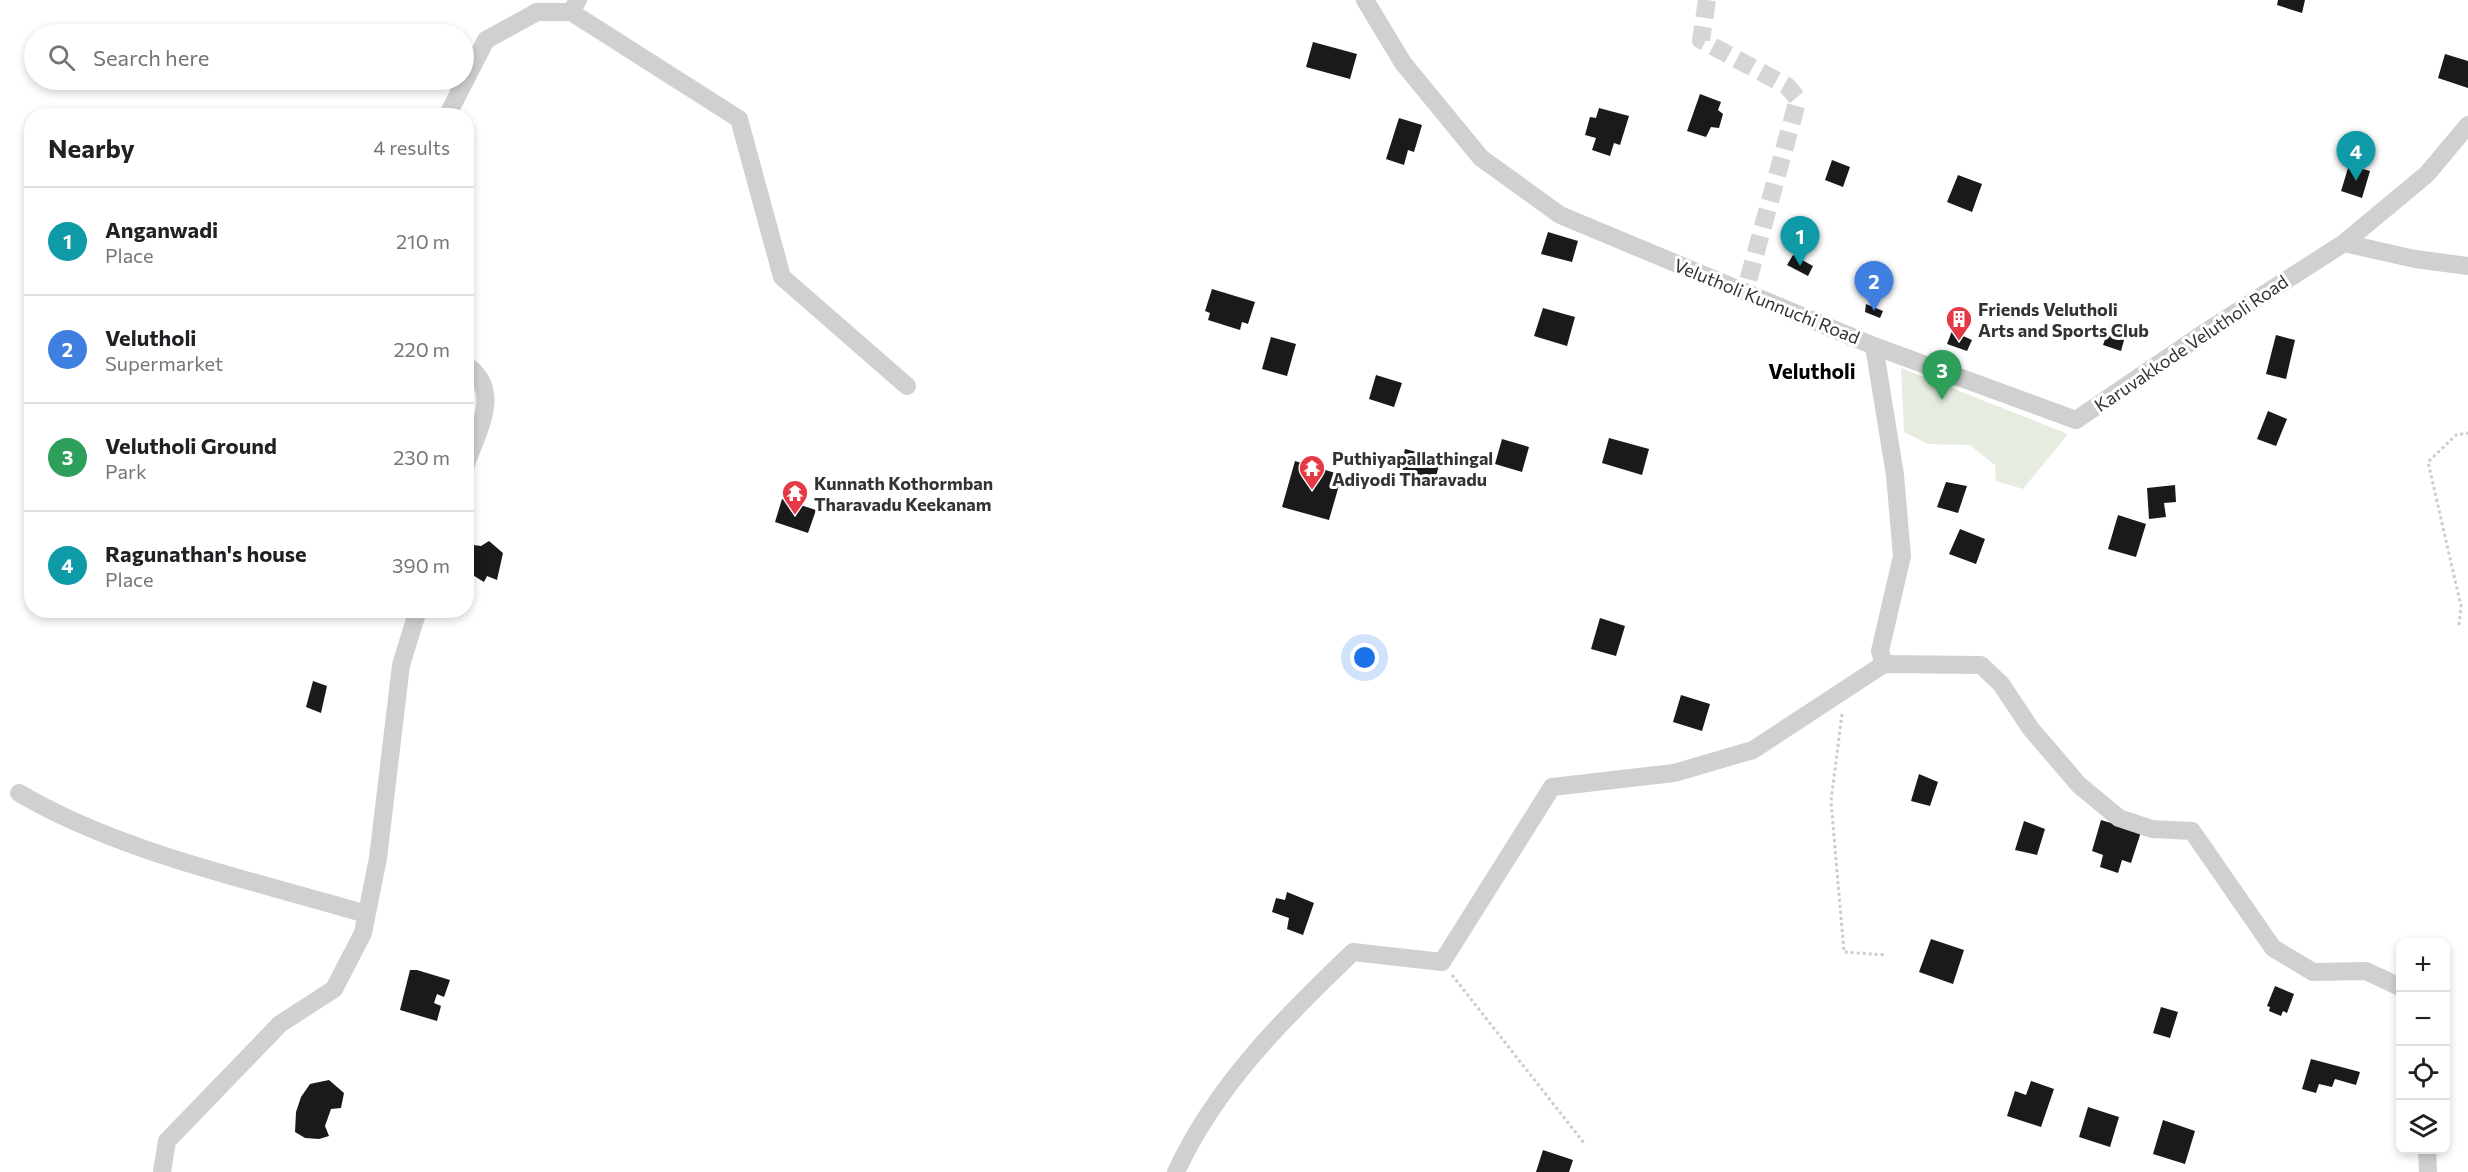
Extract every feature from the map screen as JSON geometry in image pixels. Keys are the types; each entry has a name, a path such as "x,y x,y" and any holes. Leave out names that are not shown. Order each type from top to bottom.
{"street":[{"name":"Velutholi Kunnuchi Road","path":"1365,0 1403,63 1481,158 1560,215 1874,345 1895,476 1902,556 1880,651 1884,664"},
{"path":"474,63 486,40 537,12 574,6 715,101 739,119 782,277 907,386"},
{"path":"451,108 460,90"},
{"name":"Karuvakkode Velutholi Road","path":"1874,345 2076,420 2207,331 2344,243 2427,174 2468,125"},
{"path":"2344,243 2415,259 2468,266"},
{"path":"474,371 479,374 488,401 474,441"},
{"path":"162,1172 167,1141 280,1024 334,988 363,933 378,858 401,665 416,618"},
{"path":"1176,1172 1226,1087 1285,1017 1353,952 1442,962 1552,788 1674,773 1752,750 1884,664 1981,665 2001,684 2031,729 2079,785 2119,818 2152,829 2192,831 2273,948 2313,972 2366,971 2396,985"},
{"path":"19,793 53,813 119,841 366,914"},
{"path":"2427,1154 2428,1172"}],"path":[{"path":"2459,625 2461,606 2428,462 2456,435 2468,433"},
{"path":"1844,691 1832,801 1844,952 1886,955"},
{"path":"1442,962 1584,1143"}],"shaded area":[{"path":"1901,368 2068,434 2023,489 1996,481 1995,465 1970,445 1928,444 1904,432"}],"building":[{"path":"2278,0 2305,0 2302,13 2277,5"},
{"path":"1313,42 1357,54 1350,79 1306,67"},
{"path":"2445,54 2468,61 2468,88 2438,78"},
{"path":"1700,94 1721,102 1718,110 1723,114 1719,128 1711,127 1706,137 1687,131"},
{"path":"1599,108 1629,116 1620,145 1614,143 1610,156 1592,150 1596,138 1585,135 1590,117 1596,118"},
{"path":"1399,118 1422,125 1414,152 1408,150 1404,165 1386,159"},
{"path":"1832,160 1850,167 1843,187 1825,180"},
{"path":"2349,165 2370,171 2362,198 2341,191"},
{"path":"1958,175 1982,184 1972,212 1947,202"},
{"path":"1548,232 1578,241 1572,262 1541,254"},
{"path":"1793,255 1813,266 1808,276 1787,265"},
{"path":"1212,289 1255,302 1248,324 1242,322 1240,330 1208,320 1210,313 1205,311"},
{"name":"Velutholi","path":"1866,304 1883,311 1880,318 1865,312"},
{"path":"1543,308 1575,317 1567,346 1534,336"},
{"path":"2110,325 2126,333 2121,351 2103,345"},
{"name":"Friends Velutholi Arts and Sports Club","path":"1952,331 1972,340 1967,351 1947,344"},
{"path":"2276,335 2295,340 2286,379 2266,374"},
{"path":"1271,337 1296,344 1287,376 1262,369"},
{"path":"1376,375 1402,383 1394,407 1369,399"},
{"path":"2268,411 2287,419 2276,446 2257,439"},
{"path":"1609,438 1649,449 1642,475 1602,463"},
{"path":"1502,439 1529,447 1522,472 1495,464"},
{"path":"1405,449 1441,458 1435,480 1400,470"},
{"name":"Puthiyapallathingal Adiyodi Tharavadu","path":"1295,461 1342,475 1329,520 1282,507"},
{"path":"1946,482 1967,486 1958,513 1937,507"},
{"path":"2175,485 2176,502 2164,503 2166,517 2149,519 2147,488"},
{"name":"Kunnath Kothormban Tharavadu Keekanam","path":"782,499 816,510 808,533 775,522"},
{"path":"2118,515 2146,524 2136,557 2108,549"},
{"path":"1960,529 1985,539 1976,564 1949,554"},
{"path":"489,541 503,553 497,580 487,576 484,582 474,576 474,545 481,546"},
{"path":"1600,618 1625,626 1616,656 1591,649"},
{"path":"313,681 327,686 321,713 306,707"},
{"path":"1681,695 1710,704 1702,731 1673,722"},
{"path":"1919,774 1938,782 1930,806 1911,801"},
{"path":"2101,820 2141,832 2131,863 2122,860 2118,873 2100,867 2103,855 2092,851"},
{"path":"2024,821 2045,829 2037,855 2015,850"},
{"path":"1287,892 1314,903 1303,935 1287,929 1289,918 1272,912 1276,898 1285,900"},
{"path":"1931,939 1964,950 1953,984 1919,972"},
{"path":"410,970 450,980 444,997 437,994 434,1003 441,1006 437,1021 400,1010"},
{"path":"2275,986 2294,994 2287,1013 2283,1011 2281,1016 2269,1011 2270,1007 2267,1006"},
{"path":"2161,1007 2178,1012 2170,1038 2153,1033"},
{"path":"2311,1059 2360,1072 2356,1085 2335,1079 2332,1087 2319,1084 2316,1093 2302,1089"},
{"path":"329,1080 344,1093 341,1108 331,1109 325,1126 329,1136 319,1139 305,1138 295,1132 296,1112 301,1097 310,1084"},
{"path":"2031,1081 2054,1089 2041,1127 2007,1116 2015,1091 2026,1095"},
{"path":"2088,1107 2119,1117 2110,1147 2079,1137"},
{"path":"2163,1120 2195,1131 2185,1164 2153,1154"},
{"path":"1543,1150 1573,1160 1569,1172 1536,1172"}],"tunnel":[{"path":"1707,0 1701,40 1787,86 1798,99 1745,292"}],"place":[{"name":"Ragunathan's house","path":"2356,181"},
{"name":"Anganwadi","path":"1800,266"},
{"name":"Velutholi","path":"1874,311"},
{"name":"Friends Velutholi Arts and Sports Club","path":"1959,342"},
{"name":"Velutholi Ground","path":"1942,400"},
{"name":"Puthiyapallathingal Adiyodi Tharavadu","path":"1312,491"},
{"name":"Kunnath Kothormban Tharavadu Keekanam","path":"795,516"}],"district":[{"name":"Velutholi","path":"1812,370"}]}
